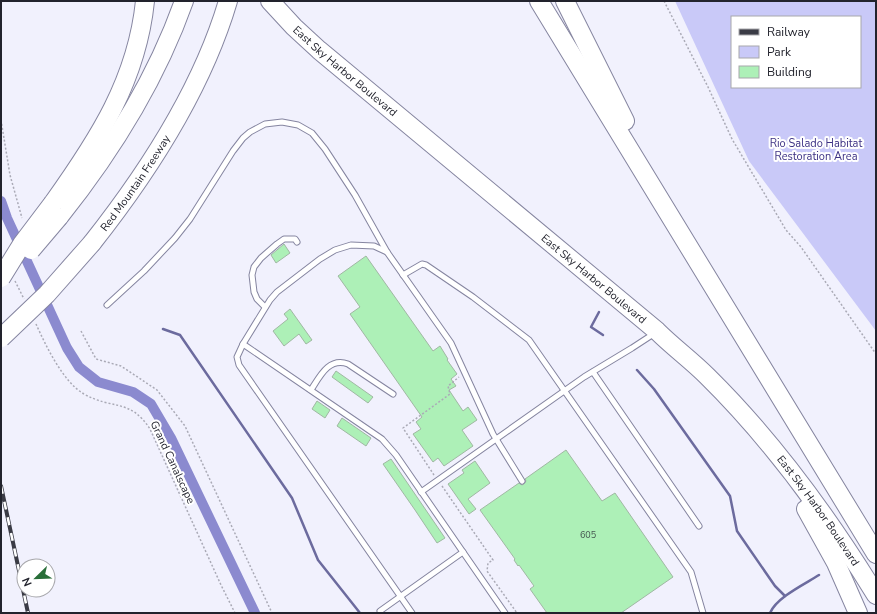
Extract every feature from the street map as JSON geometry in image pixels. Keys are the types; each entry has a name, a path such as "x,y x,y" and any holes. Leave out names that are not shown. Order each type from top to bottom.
{"highway":[{"path":"5,279 24,257 56,210 79,166 117,102 135,56 142,26 145,1"},
{"path":"56,210 97,166 138,101 165,47 184,1"},
{"name":"Red Mountain Freeway","path":"1,338 47,294 92,243 129,194 168,132 193,86 223,18 228,1"},
{"path":"223,18 232,1"},
{"name":"East Sky Harbor Boulevard","path":"270,1 294,27 324,54 660,334 707,375 783,462 829,523 876,595"},
{"path":"539,1 794,419"},
{"path":"565,1 636,142 674,209 754,342 794,419"},
{"path":"660,334 756,440 783,476 806,510 827,546 845,582 858,613"},
{"name":"East Sky Harbor Boulevard","path":"794,419 876,554"}],"lane":[{"path":"107,305 144,272 175,238 190,219 233,151 243,138 257,128 273,122 298,125 305,128 318,139 355,196 387,252 451,343 496,438 522,481"},
{"path":"264,307 254,292 252,275 254,267 269,250 284,239 295,239 297,242"},
{"path":"387,252 374,246 351,245 335,250 308,268 277,292 264,307 243,344 237,360 412,613"},
{"path":"403,275 420,265 425,264 473,297 529,340 691,572 701,612"},
{"path":"421,492 565,390 632,348 660,334"},
{"path":"243,344 382,439 396,455 505,613"},
{"path":"311,390 325,369 335,363 343,362 393,394"},
{"path":"593,372 699,526"},
{"path":"380,611 463,552"}],"path":[{"path":"664,1 708,87 732,139 786,230 800,247 876,354"},
{"path":"1,120 10,175 22,218"},
{"path":"5,279 27,305"},
{"name":"Grand Canalscape","path":"33,318 62,372 72,385 84,394 98,401 123,406 136,412 144,420 150,429 235,613"},
{"path":"81,331 96,359 121,366 157,390 185,426 272,613"},
{"path":"434,475 403,428 450,394 448,386 460,376"},
{"path":"442,486 493,560 488,563 487,571 516,613"}],"green space":[{"name":"Rio Salado Habitat Restoration Area","path":"675,1 876,1 876,331 749,161"}],"building":[{"path":"284,244 290,253 276,263 271,255"},
{"path":"366,256 433,351 440,346 448,359 447,360 457,374 451,379 456,386 449,390 463,411 468,407 477,420 462,430 473,446 444,466 438,458 433,462 413,434 421,429 416,422 422,417 350,314 360,307 338,276"},
{"path":"290,309 312,340 306,344 299,334 284,346 273,331 288,319 284,314"},
{"path":"336,371 373,397 368,403 332,377"},
{"path":"317,401 330,410 325,418 312,409"},
{"path":"342,418 371,438 366,446 337,426"},
{"path":"566,450 602,501 615,493 673,577 621,613 547,613 530,589 534,586 519,565 518,566 514,560 515,559 480,510 519,483 522,485 524,484 526,481 525,479"},
{"path":"391,459 445,538 437,543 383,464"},
{"path":"475,461 490,483 468,499 476,509 469,514 448,484 464,473 462,470"}],"waterway":[{"path":"1,201 7,218 67,348 79,367 98,382 133,392 151,404 171,438 255,613"},
{"path":"599,312 591,327 603,335"},
{"path":"163,329 180,335 292,498 318,560 360,613"},
{"path":"637,370 654,389 730,496 737,531 775,586 785,596"},
{"path":"770,613 785,596 819,575"}],"railway":[{"path":"1,486 28,613"}]}
